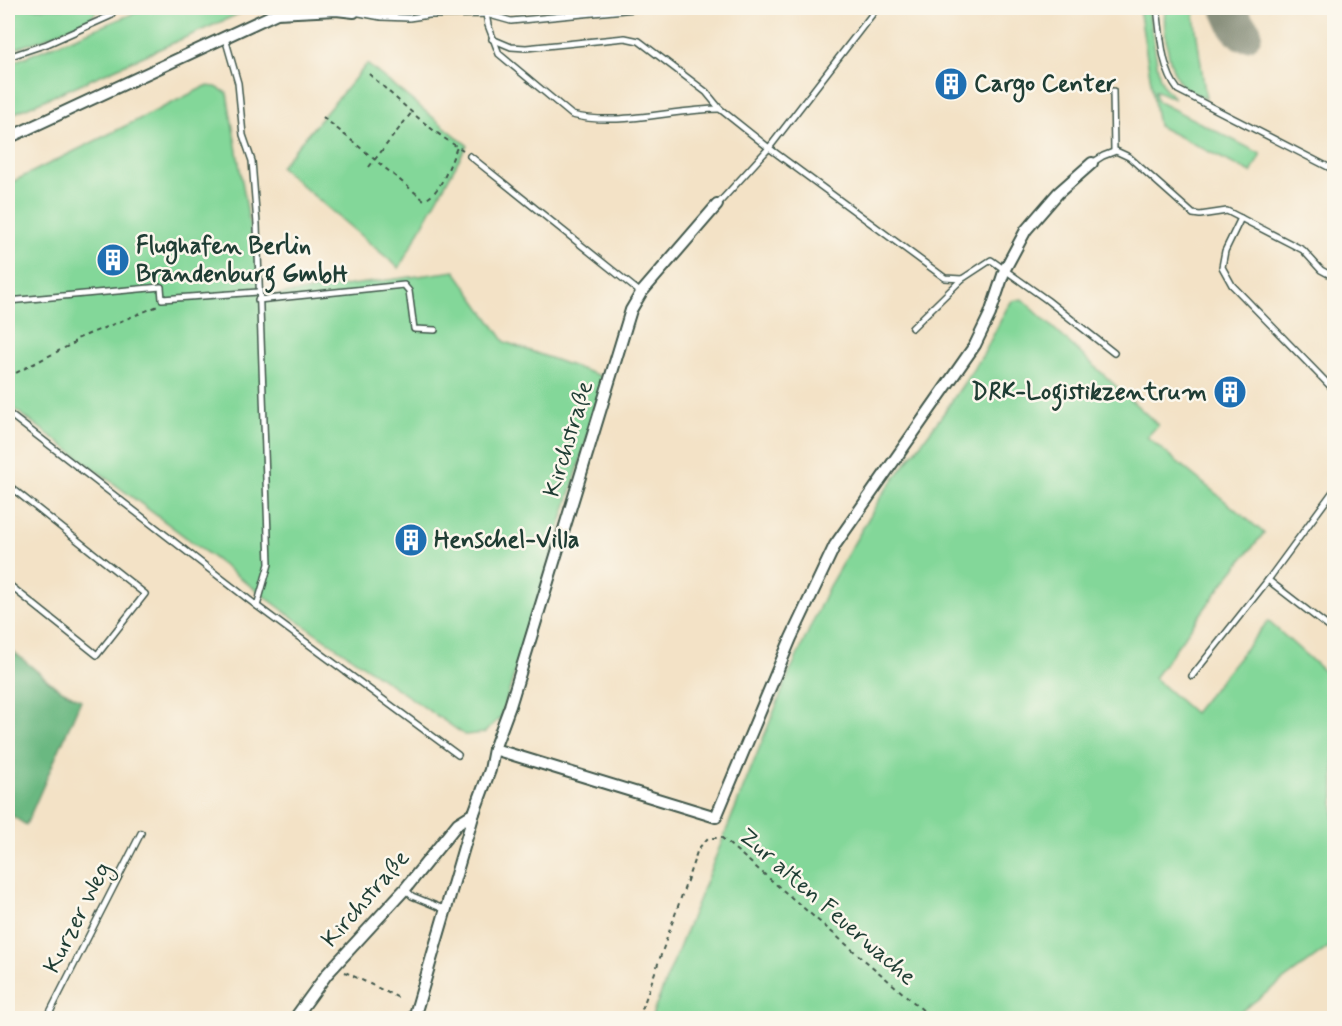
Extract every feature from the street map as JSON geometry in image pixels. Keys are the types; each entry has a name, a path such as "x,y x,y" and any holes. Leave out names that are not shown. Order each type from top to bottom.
{"street":[{"path":"8,138 277,13 359,10"},
{"path":"494,749 716,817 791,638 836,545 975,345 990,314 1005,269 1026,230 1058,193 1092,163"},
{"name":"Kirchstraße","path":"414,1018 474,813 490,770 494,749 513,695 631,310 641,293 717,205"},
{"name":"Kirchstraße","path":"295,1018 327,974 405,889 458,823 474,813"}],"lane":[{"path":"8,57 47,44 110,16 116,8"},
{"path":"277,13 289,8"},
{"path":"359,10 381,17 400,18 485,11 511,21 645,8"},
{"path":"717,205 769,148 877,8"},
{"path":"1157,8 1166,70 1178,90 1335,170"},
{"path":"485,11 492,39 499,54 572,115 585,118 625,117 720,109"},
{"path":"225,36 238,84 243,135 252,161 257,224 269,564 257,606"},
{"path":"492,39 511,47 526,48 632,39 639,41 706,92 720,109 769,148 945,278 962,279"},
{"path":"1113,91 1114,152"},
{"path":"1092,163 1114,152 1129,157 1193,214 1200,215 1223,210 1303,250 1321,270 1335,277"},
{"path":"470,156 641,293"},
{"path":"1241,218 1222,259 1222,267 1232,285 1335,390"},
{"path":"912,328 962,279 991,260 1114,353"},
{"path":"258,300 404,285 409,291 414,329 435,330"},
{"path":"8,301 161,287 162,299 258,292"},
{"path":"1245,306 1255,309"},
{"path":"8,413 257,606 458,755"},
{"path":"8,485 145,594 97,655 8,584"},
{"path":"1192,676 1335,490"},
{"path":"1268,580 1335,631"},
{"name":"Kurzer Weg","path":"47,1018 141,833"},
{"path":"405,889 412,896 447,911"}],"path":[{"path":"369,74 412,112 470,156"},
{"path":"369,167 412,112"},
{"path":"323,117 424,200 432,196 450,165 457,147"},
{"path":"8,377 74,343 74,340 159,306 162,299"},
{"name":"Zur alten Feuerwache","path":"639,1018 698,849 708,838 722,838 932,1018"},
{"path":"338,979 346,971 401,999"}],"green space":[{"path":"8,8 97,8 91,18 44,39 8,51"},
{"path":"147,8 252,8 8,116 8,64"},
{"path":"1139,8 1148,8 1159,75 1164,87 1175,99 1155,90 1157,101 1261,154 1251,173 1158,126"},
{"path":"1165,8 1193,8 1206,99 1182,85 1173,70 1166,37"},
{"path":"367,64 467,145 399,268 280,167"},
{"path":"206,86 216,87 227,93 262,297 455,271 505,342 606,378 501,717 484,733 465,735 292,617 8,404 8,184"},
{"path":"1022,299 1158,425 1147,437 1264,533 1227,578 1154,678 1194,713 1268,621 1334,680 1334,943 1232,1018 651,1018 789,674 829,586 882,495 941,417 983,355 1007,308 1012,301"},
{"path":"8,647 56,687 81,700 26,825 8,813"}],"taxiway":[{"path":"1229,8 1237,26 1244,33"}],"place":[{"name":"Cargo Center","path":"951,84"},
{"name":"Flughafen Berlin Brandenburg GmbH","path":"113,260"},
{"name":"DRK-Logistikzentrum","path":"1230,392"},
{"name":"Henschel-Villa","path":"411,540"}]}
